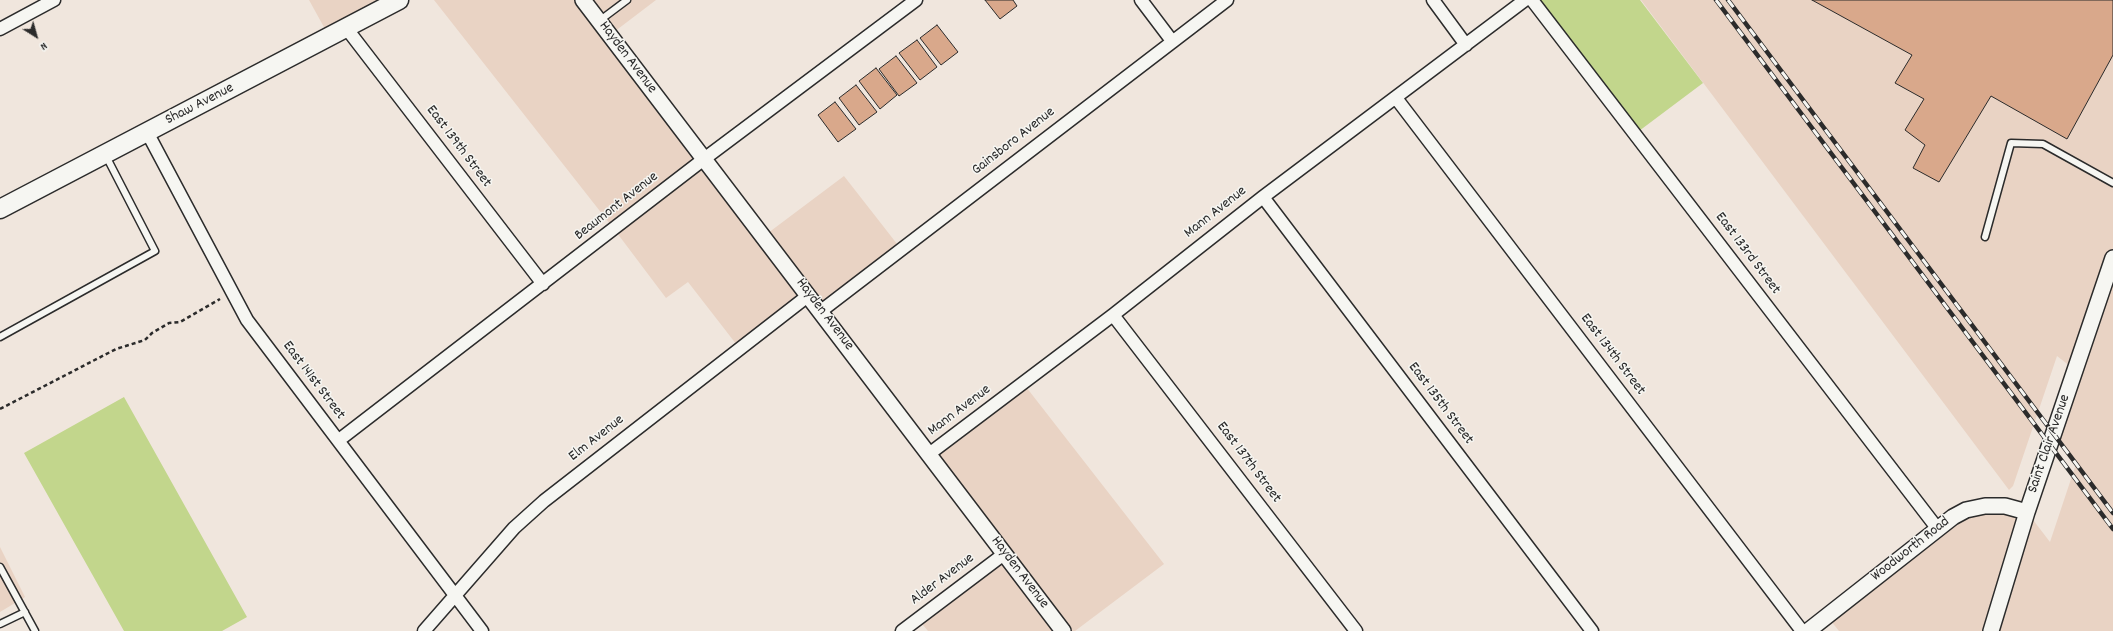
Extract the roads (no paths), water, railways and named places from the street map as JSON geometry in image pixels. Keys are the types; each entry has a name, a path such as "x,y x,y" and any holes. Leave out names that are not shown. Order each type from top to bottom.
{"main road":[{"name":"Shaw Avenue","path":"0,209 347,29 399,0"}],"street":[{"path":"0,29 54,0"},
{"name":"Hayden Avenue","path":"583,0 809,295 1063,631"},
{"name":"Beaumont Avenue","path":"339,440 704,159 916,0"},
{"path":"1141,0 1172,41"},
{"name":"Gainsboro Avenue","path":"821,311 1227,0"},
{"path":"1433,0 1466,45"},
{"name":"Mann Avenue","path":"928,454 1113,315 1263,197 1526,0"},
{"name":"East 133rd Street","path":"1532,0 1937,528"},
{"name":"East 139th Street","path":"347,29 543,284"},
{"name":"East 134th Street","path":"1396,98 1802,631"},
{"name":"East 141st Street","path":"147,132 247,320 482,631"},
{"name":"East 135th Street","path":"1263,197 1592,631"},
{"name":"Saint Clair Avenue","path":"1990,631 2027,512 2113,258"},
{"name":"Elm Avenue","path":"424,631 514,528 544,501 809,295"},
{"name":"East 137th Street","path":"1113,315 1356,631"},
{"name":"Woodworth Road","path":"1808,631 1937,528 1966,510 1985,506 2005,506 2027,512"},
{"name":"Alder Avenue","path":"902,631 1004,554"}],"lane":[{"path":"599,21 624,1"},
{"path":"1985,238 2011,143 2042,144 2113,182"},
{"path":"0,337 155,251 105,154"},
{"path":"0,567 35,631"},
{"path":"0,624 25,612"}],"railway":[{"path":"1716,0 2113,529"},
{"path":"1728,0 2113,513"}]}
